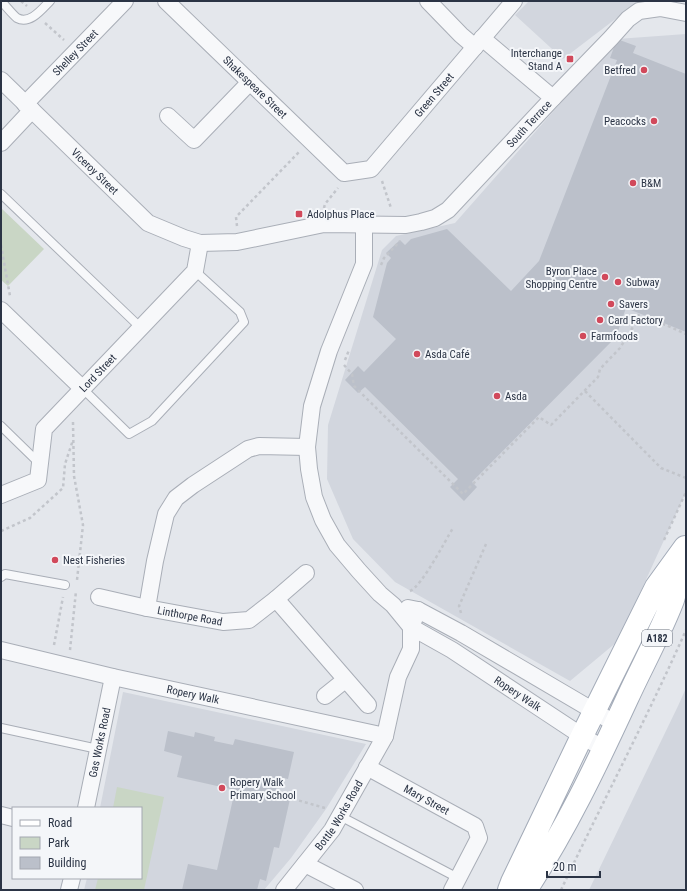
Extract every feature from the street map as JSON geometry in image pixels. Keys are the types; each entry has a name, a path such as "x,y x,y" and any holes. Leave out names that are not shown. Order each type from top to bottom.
{"main road":[{"path":"510,890 512,882 582,736 656,588 685,545"},
{"name":"A182","path":"616,724 673,599 685,545"},
{"path":"526,890 569,817 616,724"}],"street":[{"name":"Shelley Street","path":"1,143 28,107 76,51 125,1"},
{"name":"Shakespeare Street","path":"166,1 346,173"},
{"path":"428,1 461,34 479,42 553,98"},
{"name":"Green Street","path":"346,173 371,169 514,1"},
{"name":"South Terrace","path":"200,243 238,242 324,224 406,225 435,218 448,210 628,19 639,10 660,8 686,13"},
{"name":"Viceroy Street","path":"1,80 148,223 200,243"},
{"path":"168,116 194,140 250,82"},
{"path":"364,225 364,264 329,351 312,406 307,447 309,469 314,496 323,520 337,545 364,577 393,605 411,627"},
{"path":"195,271 200,243"},
{"name":"Lord Street","path":"1,495 38,480 44,429 195,271"},
{"path":"1,310 82,389"},
{"name":"Linthorpe Road","path":"306,573 250,620 223,622 147,608 166,514 176,498 248,449 259,446 307,447"},
{"path":"99,597 147,608"},
{"path":"276,599 368,705"},
{"name":"Ropery Walk","path":"393,605 418,610 461,633 616,724"},
{"path":"411,649 411,627 418,610"},
{"path":"411,649 426,635 434,619"},
{"name":"Ropery Walk","path":"411,627 452,650 604,749"},
{"name":"Bottle Works Road","path":"284,890 332,830 385,736 398,677 411,649"},
{"name":"Ropery Walk","path":"1,650 113,677 385,736"},
{"name":"Gas Works Road","path":"86,807 113,677"},
{"path":"325,696 345,680"},
{"name":"Mary Street","path":"367,767 475,826 479,838 455,884"},
{"path":"1,815 12,818"},
{"path":"305,864 355,890"},
{"path":"69,890 72,879"}],"lane":[{"path":"1,2 18,18 26,20 36,15 50,1"},
{"path":"1,194 141,328"},
{"path":"82,389 129,434 152,421 244,322 240,312 195,271"},
{"path":"1,426 40,464"},
{"path":"1,577 5,574 65,585"},
{"path":"1,728 98,749"},
{"path":"340,816 455,884"}],"path":[{"path":"21,1 76,51"},
{"path":"237,228 236,217 310,140"},
{"path":"324,209 325,204 345,179 346,173"},
{"path":"1,245 15,323"},
{"path":"344,365 352,374 354,386 463,494 539,417 551,425 598,377 600,369 620,348 636,322 639,314"},
{"path":"636,322 659,322 686,334"},
{"path":"584,391 661,468 686,478"},
{"path":"68,666 83,525 74,476 73,419 70,402"},
{"path":"664,542 686,492"},
{"path":"407,591 413,589 424,577 453,528"},
{"path":"462,617 459,606 486,544"},
{"path":"51,662 65,585"},
{"path":"561,890 595,818 664,681 686,630"},
{"path":"276,794 326,809 340,816"}],"shaded area":[{"path":"529,1 639,1 563,59 515,15"},
{"name":"Byron Place Shopping Centre","path":"686,34 686,492 618,641 570,681 395,582 353,539 327,479 328,425 382,250 396,236 455,223 617,39"},
{"path":"686,688 686,890 589,890 678,706"},
{"name":"Ropery Walk Primary School","path":"123,692 366,744 326,809 291,858 264,890 84,890 87,879 142,879 142,807 100,807"}],"green space":[{"path":"1,208 44,249 8,286 1,280"},
{"path":"117,787 164,797 144,890 95,890 98,879 142,879 142,807 113,807"}],"building":[{"name":"Byron Place Shopping Centre","path":"617,39 636,46 633,53 686,74 686,332 626,308 616,337 472,482 477,487 464,501 450,487 458,479 365,387 358,393 345,380 358,366 364,372 396,339 373,317 387,263 391,258 386,253 400,240 405,245 411,239 447,229 511,291 539,261 617,60 610,58"},
{"path":"168,731 194,737 195,732 215,737 214,741 233,745 235,739 294,752 288,779 279,777 275,795 290,799 279,848 274,847 266,881 260,879 257,890 182,890 188,864 217,870 235,790 177,777 182,756 164,751"}],"place":[{"name":"Interchange Stand A","path":"570,59"},
{"name":"Betfred","path":"644,70"},
{"name":"Peacocks","path":"654,121"},
{"name":"B&M","path":"633,183"},
{"name":"Adolphus Place","path":"299,214"},
{"name":"Byron Place Shopping Centre","path":"605,277"},
{"name":"Subway","path":"618,282"},
{"name":"Savers","path":"611,304"},
{"name":"Card Factory","path":"600,320"},
{"name":"Farmfoods","path":"583,336"},
{"name":"Asda Café","path":"417,354"},
{"name":"Asda","path":"497,396"},
{"name":"Nest Fisheries","path":"55,560"},
{"name":"Ropery Walk Primary School","path":"222,788"}]}
